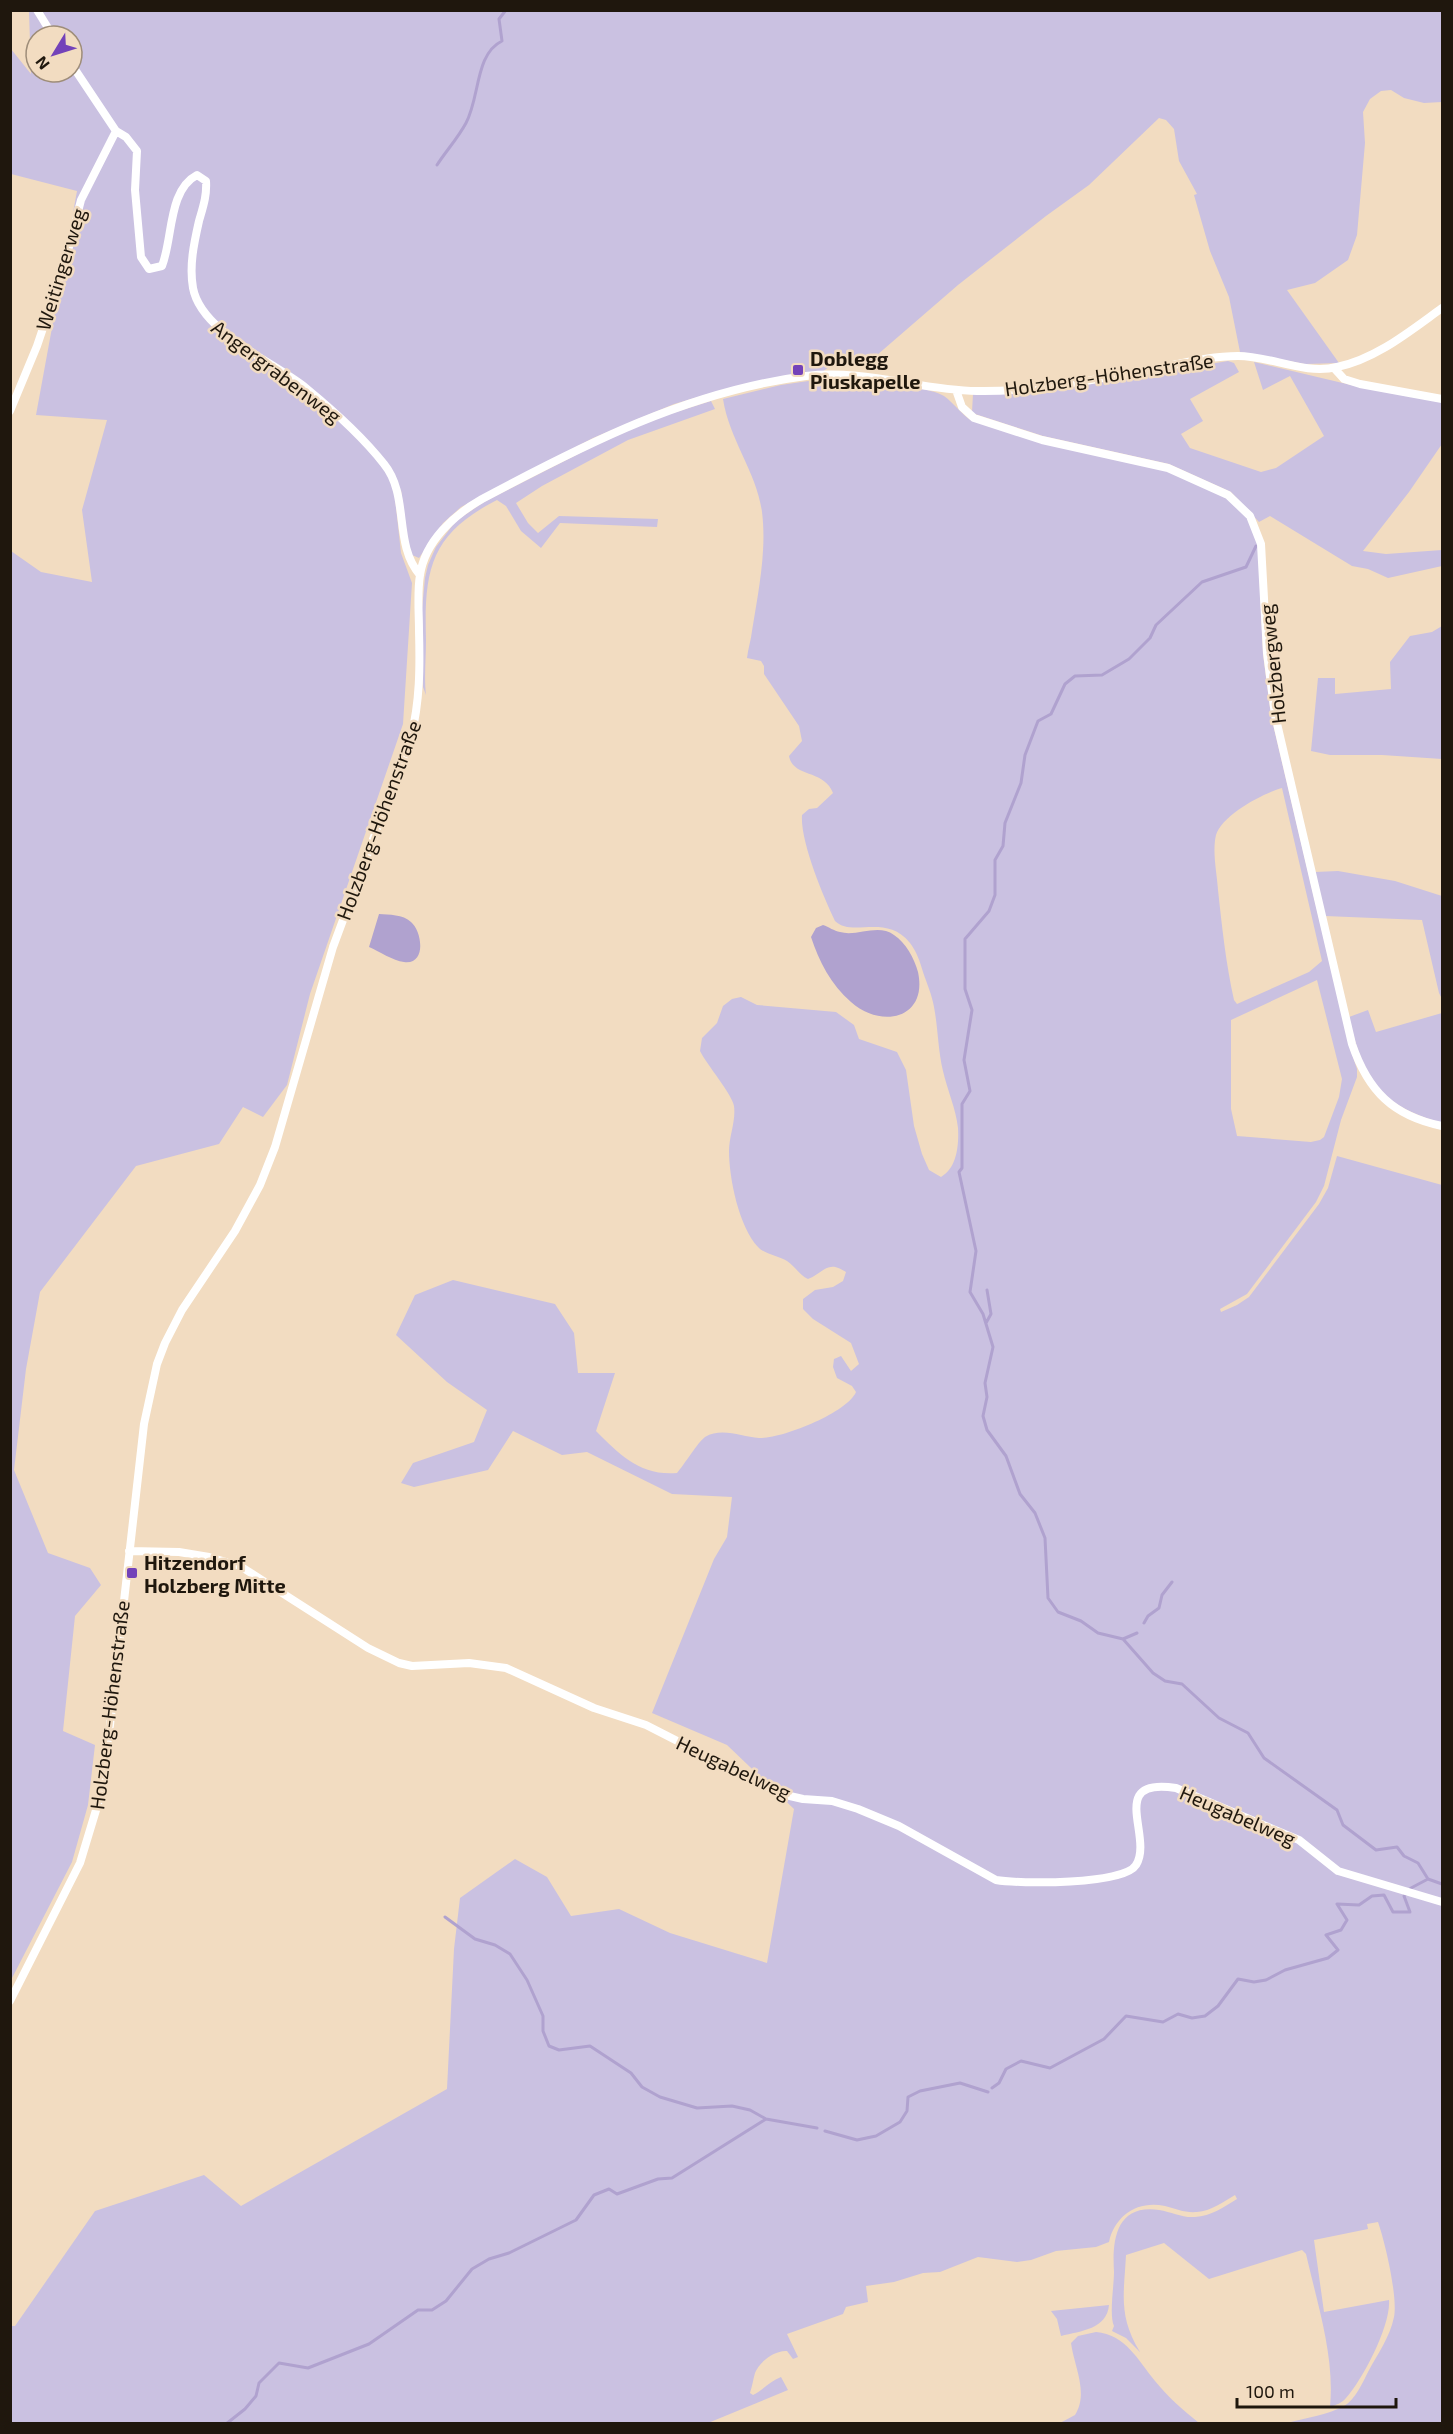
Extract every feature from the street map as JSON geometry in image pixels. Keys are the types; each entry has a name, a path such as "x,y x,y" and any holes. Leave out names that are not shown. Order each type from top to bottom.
{"street":[{"path":"37,10 46,24"},
{"name":"Angergrabenweg","path":"84,83 116,131 126,137 137,152 135,190 141,257 148,269 162,266 176,204 186,180 197,175 206,181 207,194 199,221 191,268 193,291 207,316 246,349 304,387 351,427 386,466 396,485 406,550 420,575"},
{"name":"Weitingerweg","path":"10,411 44,326 64,266 81,200 116,131"},
{"name":"Holzberg-Höhenstraße","path":"10,2001 80,1863 103,1787 144,1424 157,1364 165,1342 182,1310 235,1231 260,1185 275,1147 333,947 411,736 418,703 420,676 420,575 428,555 443,530 469,506 594,441 675,407 780,381 816,376 862,376 956,390 1037,388 1206,359 1241,356 1305,368 1334,368 1364,359 1381,350 1443,308"},
{"path":"1334,368 1344,379 1360,384 1443,399"},
{"name":"Holzbergweg","path":"956,390 962,407 974,418 1042,440 1168,468 1228,495 1250,516 1261,544 1268,663 1275,715 1352,1044 1361,1070 1383,1098 1412,1118 1443,1126"},
{"name":"Heugabelweg","path":"129,1551 179,1552 215,1558 240,1566 389,1659 412,1666 469,1663 506,1668 594,1708 646,1725 781,1794 803,1799 832,1801 899,1826 996,1880 1013,1882 1084,1881 1129,1872 1136,1866 1140,1856 1136,1806 1141,1793 1156,1785 1176,1788 1299,1840 1338,1871 1443,1902"}],"shaded area":[{"path":"29,11 1442,11 1442,102 1424,103 1404,98 1391,90 1381,91 1370,99 1363,112 1365,143 1357,235 1348,260 1315,283 1287,290 1339,363 1305,364 1240,352 1229,297 1210,251 1194,195 1197,194 1179,161 1174,129 1166,120 1159,118 1089,185 958,285 869,362 842,358 822,372 719,391 674,404 593,438 461,507 443,523 419,558 412,555 409,549 401,490 395,498 401,553 412,583 403,724 310,994 287,1085 263,1117 243,1107 219,1144 136,1166 40,1292 26,1369 14,1470 48,1553 90,1568 101,1585 75,1616 63,1731 95,1745 88,1805 72,1862 11,1980 11,551 41,572 92,582 82,510 107,420 36,415 77,191 11,174 11,49 24,65 24,84 84,84 84,24 29,24"},
{"path":"1228,361 1234,363 1239,372 1190,399 1203,421 1181,434 1190,448 1261,472 1276,468 1324,436 1290,376 1263,390 1254,362 1351,385 1442,401 1442,444 1409,492 1363,551 1386,554 1442,550 1442,566 1388,578 1368,569 1352,566 1270,516 1259,522 1231,492 1169,464 1043,436 972,412 973,394 1086,385"},
{"path":"833,379 885,383 935,392 948,399 972,421 1167,471 1227,498 1247,518 1258,544 1263,654 1271,716 1349,1045 1357,1069 1357,1077 1341,1120 1324,1186 1316,1202 1247,1294 1220,1309 1221,1312 1249,1297 1319,1204 1328,1188 1337,1156 1442,1185 1442,2423 1287,2423 1331,2412 1352,2400 1386,2339 1395,2308 1393,2283 1378,2222 1367,2224 1368,2229 1314,2240 1324,2312 1389,2300 1386,2323 1375,2351 1353,2389 1337,2405 1330,2407 1328,2349 1306,2254 1302,2250 1209,2279 1164,2243 1126,2255 1125,2316 1140,2352 1126,2338 1112,2331 1114,2326 1112,2308 1114,2248 1116,2237 1125,2219 1145,2210 1159,2210 1186,2217 1206,2215 1237,2199 1235,2195 1212,2208 1197,2212 1155,2205 1137,2208 1122,2217 1116,2224 1109,2242 1096,2247 1056,2251 1031,2260 1017,2262 978,2257 940,2272 923,2273 894,2282 866,2286 868,2302 846,2307 843,2314 787,2334 798,2357 793,2359 787,2351 782,2351 768,2358 757,2369 750,2393 753,2395 781,2377 788,2390 708,2423 11,2423 10,2326 15,2326 95,2211 204,2175 241,2206 447,2089 454,1949 460,1898 515,1859 547,1877 571,1916 619,1909 670,1933 767,1963 794,1809 727,1745 652,1713 714,1559 727,1537 732,1497 672,1494 587,1452 562,1455 513,1431 488,1470 414,1487 401,1483 413,1463 474,1442 487,1410 447,1382 396,1335 415,1295 453,1280 555,1304 574,1333 578,1373 615,1373 596,1431 622,1456 641,1467 664,1473 677,1473 702,1440 712,1434 725,1433 759,1438 782,1434 827,1416 850,1400 856,1392 852,1386 837,1378 833,1367 834,1359 841,1356 851,1371 859,1364 851,1343 813,1319 803,1309 803,1299 815,1290 833,1287 843,1281 846,1272 840,1268 830,1267 808,1279 787,1261 758,1247 745,1227 736,1202 729,1151 734,1106 729,1094 700,1051 702,1038 717,1023 723,1006 732,999 741,997 757,1005 836,1012 854,1025 859,1039 897,1052 906,1070 914,1126 929,1170 941,1177 954,1162 958,1142 957,1121 941,1063 931,994 918,957 910,943 901,934 891,929 842,926 835,921 808,853 802,826 802,815 809,809 817,808 833,793 823,780 796,768 792,763 789,756 802,741 799,726 764,674 761,661 747,658 761,572 762,512 755,484 731,428 723,399 781,385","holes":["1282,788 1322,961 1309,972 1237,1004 1234,1000 1226,959 1215,855 1216,835 1226,820 1244,806","1317,980 1342,1079 1339,1097 1324,1137 1311,1142 1237,1136 1231,1109 1231,1020"]},
{"path":"711,401 715,409 628,440 542,486 516,503 528,523 538,533 559,516 658,519 657,527 560,523 541,548 521,531 506,506 497,500 457,526 436,556 430,574 426,615 426,695 423,687 422,609 425,578 436,547 456,521 484,502 596,445 654,419"},
{"path":"1442,626 1442,759 1382,755 1330,755 1311,751 1318,678 1335,678 1335,694 1391,689 1390,662 1410,636 1432,632"},
{"path":"1338,871 1395,881 1442,896 1442,999 1422,920 1325,916 1315,872"},
{"path":"379,914 396,915 415,926 420,946 419,953 411,962 391,958 369,947"},
{"path":"823,925 847,933 881,930 898,938 909,951 918,972 919,988 916,1000 909,1009 900,1015 888,1017 863,1010 851,1002 826,972 811,937 816,928"},
{"path":"1368,1010 1376,1032 1442,1013 1442,1123 1403,1108 1377,1086 1368,1073 1354,1039 1349,1017"},
{"path":"1109,2305 1103,2319 1092,2328 1061,2336 1057,2319 1051,2311"},
{"path":"1096,2332 1115,2338 1130,2349 1165,2392 1199,2423 1060,2423 1075,2415 1081,2398 1071,2343 1078,2336"}],"waterway":[{"path":"437,165 466,123 482,66 493,47 502,41 499,19 506,10"},
{"path":"1256,546 1246,567 1202,582 1156,625 1150,638 1129,659 1102,675 1075,676 1065,684 1051,714 1038,721 1025,755 1021,783 1005,823 1003,846 995,860 995,895 989,911 965,939 965,989 972,1010 964,1060 970,1091 962,1104 962,1168 959,1172 976,1251 970,1292 983,1314 993,1347 985,1383 987,1397 983,1416 987,1430 1006,1456 1020,1494 1035,1513 1045,1538 1048,1598 1058,1612 1081,1621 1098,1633 1123,1639 1153,1673 1165,1681 1182,1684 1219,1718 1248,1733 1264,1758 1337,1810 1343,1825 1376,1850 1397,1847 1404,1856 1418,1863 1428,1879"},
{"path":"986,1323 991,1314 987,1290"},
{"path":"1144,1623 1148,1616 1159,1608 1162,1595 1172,1582"},
{"path":"1123,1639 1137,1633"},
{"path":"992,2088 999,2083 1006,2069 1021,2061 1050,2068 1104,2039 1126,2016 1163,2022 1178,2014 1192,2018 1205,2016 1218,2006 1238,1979 1254,1982 1266,1980 1285,1970 1328,1958 1338,1950 1326,1935 1341,1930 1347,1920 1337,1904 1359,1905 1372,1896 1384,1895 1393,1912 1410,1912 1404,1896 1411,1888 1428,1879 1442,1884"},
{"path":"445,1917 475,1939 495,1945 510,1954 527,1980 543,2016 543,2031 549,2046 559,2050 590,2046 631,2073 642,2087 660,2097 697,2108 732,2106 750,2110 766,2119"},
{"path":"825,2131 857,2140 876,2136 900,2122 907,2111 908,2097 920,2091 960,2083 988,2092"},
{"path":"226,2424 245,2409 256,2396 259,2383 279,2363 308,2368 369,2344 418,2310 432,2310 446,2301 472,2269 489,2259 509,2253 576,2220 594,2195 609,2189 617,2194 658,2179 672,2178 766,2119 817,2128"}],"place":[{"name":"Doblegg Piuskapelle","path":"798,370"},
{"name":"Hitzendorf Holzberg Mitte","path":"132,1573"}]}
